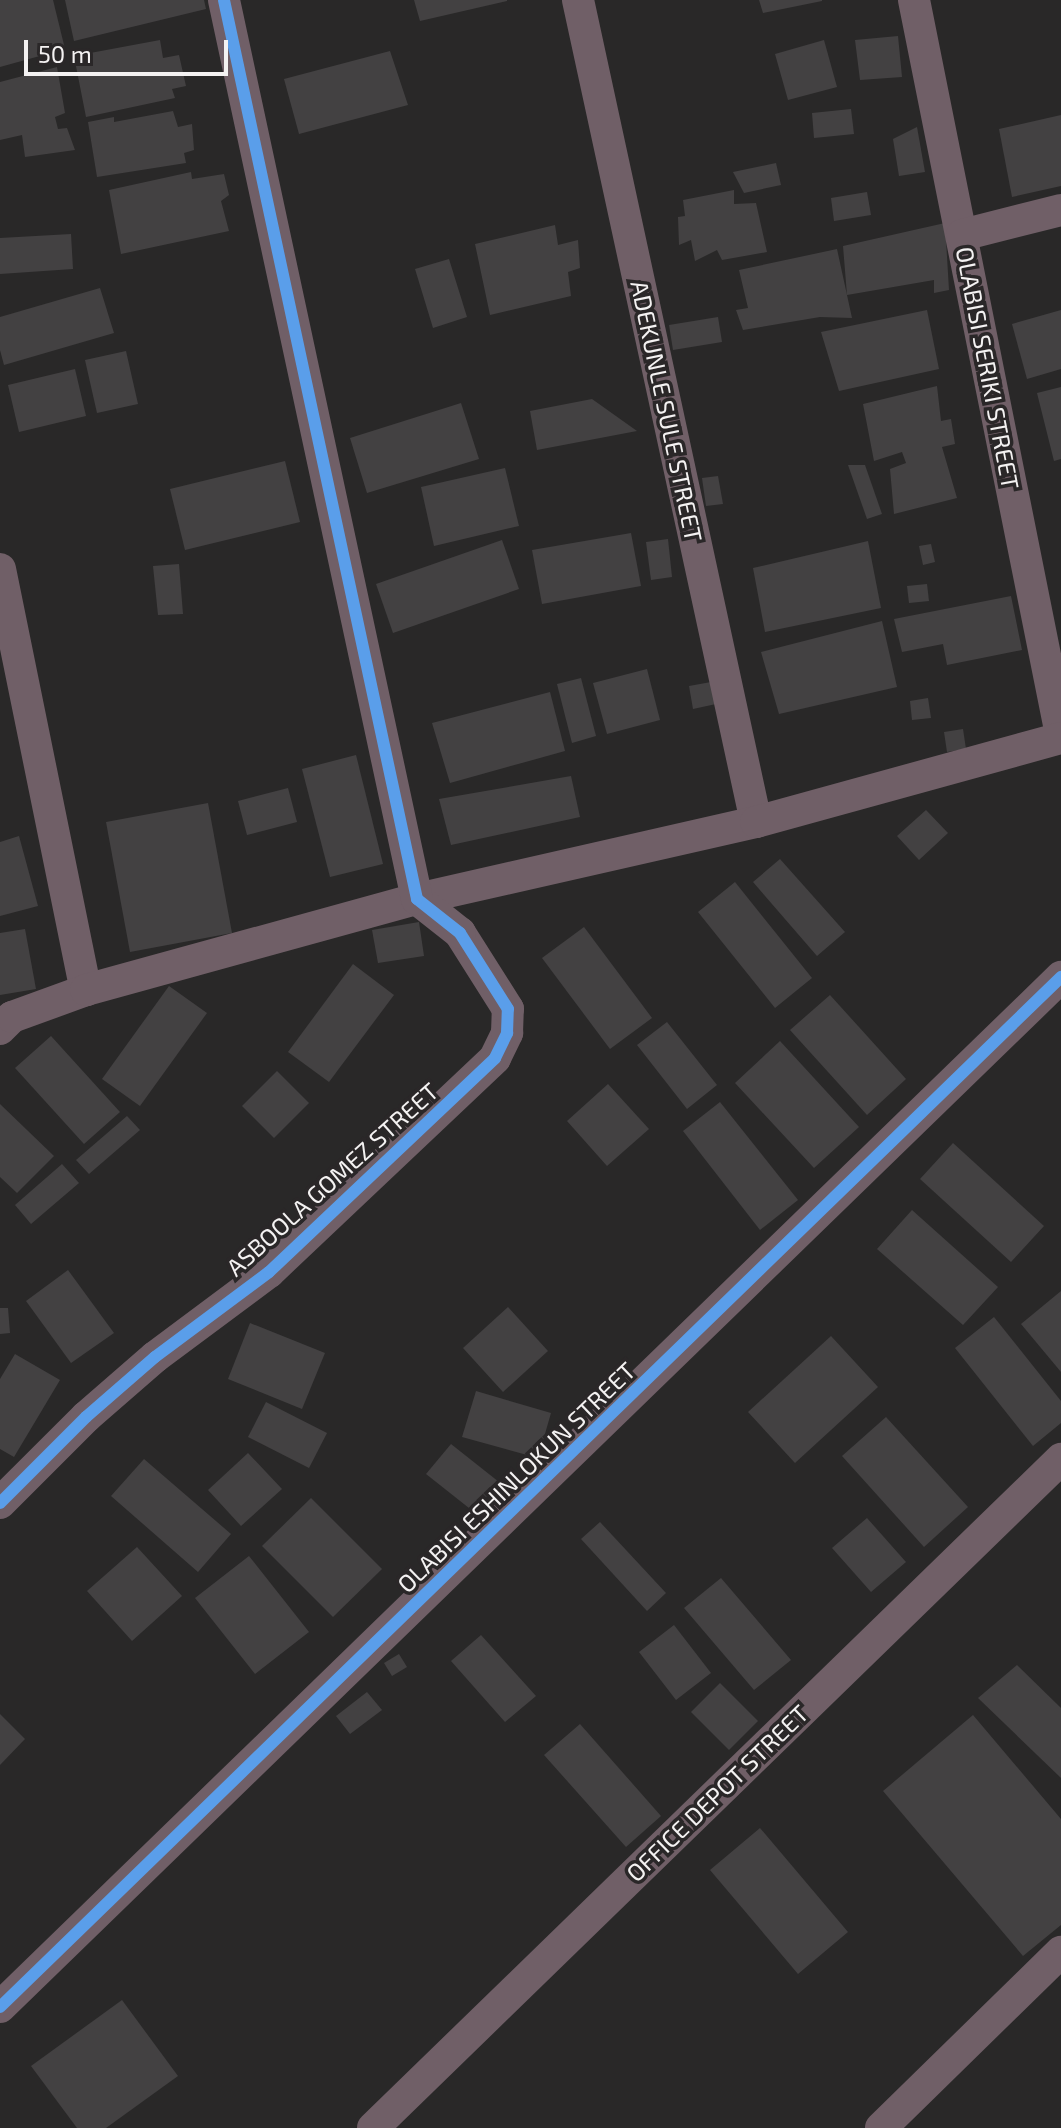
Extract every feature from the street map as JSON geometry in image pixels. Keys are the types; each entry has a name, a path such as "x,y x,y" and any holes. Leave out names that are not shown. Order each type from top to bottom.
{"street":[{"path":"224,0 417,899"},
{"name":"ADEKUNLE SULE STREET","path":"578,0 756,822"},
{"name":"OLABISI SERIKI STREET","path":"914,0 1061,737"},
{"path":"962,235 1061,210"},
{"path":"0,569 86,990"},
{"path":"0,1029 12,1017 86,990 417,899 756,822 1061,737"},
{"name":"ASBOOLA GOMEZ STREET","path":"0,1503 121,1387 269,1272 495,1058 507,1033 508,1009 460,933 417,899"},
{"name":"OLABISI ESHINLOKUN STREET","path":"0,2007 1061,977"},
{"name":"OFFICE DEPOT STREET","path":"373,2128 1061,1459"},
{"path":"881,2128 1061,1952"}],"building":[{"path":"0,0 53,0 65,49 0,67"},
{"path":"65,0 204,0 206,9 74,41"},
{"path":"414,0 507,0 507,1 420,21"},
{"path":"759,0 822,0 822,1 763,13"},
{"path":"898,36 902,77 860,80 855,40"},
{"path":"160,40 163,58 179,55 186,86 172,89 175,98 86,117 74,56"},
{"path":"824,40 837,87 788,100 775,54"},
{"path":"390,51 408,105 299,134 284,79"},
{"path":"57,67 65,113 55,117 58,129 67,128 75,150 25,157 22,135 0,140 0,82"},
{"path":"851,109 854,134 814,138 812,113"},
{"path":"173,111 178,127 192,124 194,150 184,153 186,163 97,177 88,122 114,117 114,122"},
{"path":"1061,115 1061,186 1012,197 999,129"},
{"path":"917,127 925,172 899,176 893,139"},
{"path":"776,163 781,185 744,193 733,172"},
{"path":"191,172 192,179 224,174 229,195 221,201 229,231 121,254 109,190"},
{"path":"734,190 734,204 756,203 767,252 722,260 717,250 695,261 691,240 679,245 678,217 685,216 683,200"},
{"path":"867,192 871,215 834,221 831,198"},
{"path":"945,223 949,290 934,293 934,280 847,295 843,246"},
{"path":"555,225 558,245 578,240 580,268 568,272 571,296 490,315 475,244"},
{"path":"71,234 73,269 0,274 0,238"},
{"path":"837,249 852,318 820,317 743,330 736,310 748,308 739,270"},
{"path":"449,259 467,317 433,328 415,269"},
{"path":"100,288 114,333 4,365 0,350 0,317"},
{"path":"927,310 939,369 839,391 821,332"},
{"path":"1061,310 1061,369 1027,379 1012,324"},
{"path":"718,317 722,342 673,350 669,325"},
{"path":"126,351 138,404 97,413 85,360"},
{"path":"75,369 86,416 19,432 8,385"},
{"path":"937,386 941,421 951,419 955,444 942,447 957,498 894,514 890,469 906,463 902,452 874,461 863,404"},
{"path":"1061,387 1061,459 1054,461 1037,393"},
{"path":"592,399 637,431 537,450 530,411"},
{"path":"461,403 479,459 367,493 350,438"},
{"path":"285,461 300,522 185,550 170,489"},
{"path":"848,465 865,465 882,514 867,519"},
{"path":"505,468 519,526 434,546 421,487"},
{"path":"718,476 723,504 706,506 702,478"},
{"path":"631,533 641,586 542,604 532,550"},
{"path":"668,539 672,577 651,580 646,542"},
{"path":"502,540 519,589 393,633 376,584"},
{"path":"868,541 881,608 765,632 753,568"},
{"path":"931,544 935,562 923,565 919,546"},
{"path":"179,564 183,614 158,615 153,566"},
{"path":"927,584 929,601 909,603 907,586"},
{"path":"1011,596 1022,650 947,665 943,644 902,652 894,619"},
{"path":"882,621 897,687 779,714 761,652"},
{"path":"647,669 660,720 607,734 593,683"},
{"path":"581,678 596,736 572,743 557,684"},
{"path":"711,682 716,704 693,709 689,686"},
{"path":"550,692 565,751 450,783 432,723"},
{"path":"928,698 931,718 912,720 910,701"},
{"path":"963,729 966,749 947,752 944,732"},
{"path":"356,755 383,864 330,877 302,769"},
{"path":"571,776 580,817 451,845 439,799"},
{"path":"288,788 297,822 247,835 238,801"},
{"path":"208,803 232,933 130,952 106,822"},
{"path":"926,810 948,833 919,860 897,836"},
{"path":"19,836 38,906 0,916 0,842"},
{"path":"780,859 845,932 817,956 753,882"},
{"path":"735,882 812,978 775,1008 698,912"},
{"path":"419,922 424,956 378,963 372,930"},
{"path":"584,927 652,1018 610,1049 542,958"},
{"path":"25,929 36,989 0,995 0,933"},
{"path":"353,964 394,995 329,1082 288,1052"},
{"path":"169,986 207,1013 140,1106 102,1079"},
{"path":"830,995 906,1079 867,1115 790,1030"},
{"path":"667,1022 717,1085 687,1109 637,1045"},
{"path":"51,1036 120,1112 84,1144 15,1068"},
{"path":"780,1041 859,1127 814,1168 735,1083"},
{"path":"277,1071 309,1103 274,1138 242,1106"},
{"path":"608,1084 649,1129 607,1166 567,1121"},
{"path":"720,1102 798,1200 760,1230 683,1131"},
{"path":"0,1104 54,1156 17,1193 0,1177"},
{"path":"127,1116 140,1130 89,1174 76,1160"},
{"path":"953,1143 1044,1226 1011,1262 920,1179"},
{"path":"62,1164 79,1183 31,1224 15,1205"},
{"path":"912,1210 998,1287 963,1325 877,1249"},
{"path":"68,1270 114,1333 71,1363 26,1301"},
{"path":"1061,1291 1061,1372 1021,1324"},
{"path":"508,1307 548,1351 503,1392 463,1348"},
{"path":"0,1308 8,1308 10,1333 0,1334"},
{"path":"994,1317 1061,1401 1061,1423 1033,1446 955,1348"},
{"path":"250,1323 325,1353 302,1409 228,1379"},
{"path":"831,1336 878,1387 795,1463 748,1412"},
{"path":"15,1354 60,1380 14,1457 0,1449 0,1379"},
{"path":"476,1391 551,1413 538,1458 462,1437"},
{"path":"266,1402 327,1433 309,1468 248,1437"},
{"path":"886,1417 968,1507 924,1547 842,1456"},
{"path":"451,1444 499,1482 474,1512 426,1474"},
{"path":"248,1453 282,1489 241,1526 208,1490"},
{"path":"144,1459 231,1534 198,1572 111,1496"},
{"path":"311,1498 382,1569 333,1617 262,1546"},
{"path":"867,1518 906,1562 871,1592 832,1548"},
{"path":"600,1522 666,1593 647,1611 581,1539"},
{"path":"137,1547 182,1596 132,1641 87,1591"},
{"path":"249,1556 309,1632 255,1674 195,1598"},
{"path":"721,1578 791,1660 754,1690 684,1608"},
{"path":"674,1625 711,1673 676,1700 639,1652"},
{"path":"481,1635 536,1696 505,1722 451,1661"},
{"path":"399,1654 407,1667 392,1676 384,1663"},
{"path":"1017,1665 1061,1708 1061,1778 978,1698"},
{"path":"720,1683 758,1721 729,1750 691,1712"},
{"path":"367,1692 382,1710 350,1734 336,1716"},
{"path":"0,1714 25,1739 0,1765"},
{"path":"973,1715 1061,1819 1061,1925 1023,1956 883,1791"},
{"path":"580,1724 661,1816 626,1847 544,1755"},
{"path":"760,1828 848,1932 798,1974 710,1870"},
{"path":"122,2000 178,2076 106,2128 77,2128 31,2066"}],"cycle path":[{"path":"0,1503 86,1417 155,1357 269,1272 495,1058 507,1033 508,1009 460,933 417,899 224,0"},
{"path":"0,2007 1061,977"}]}
